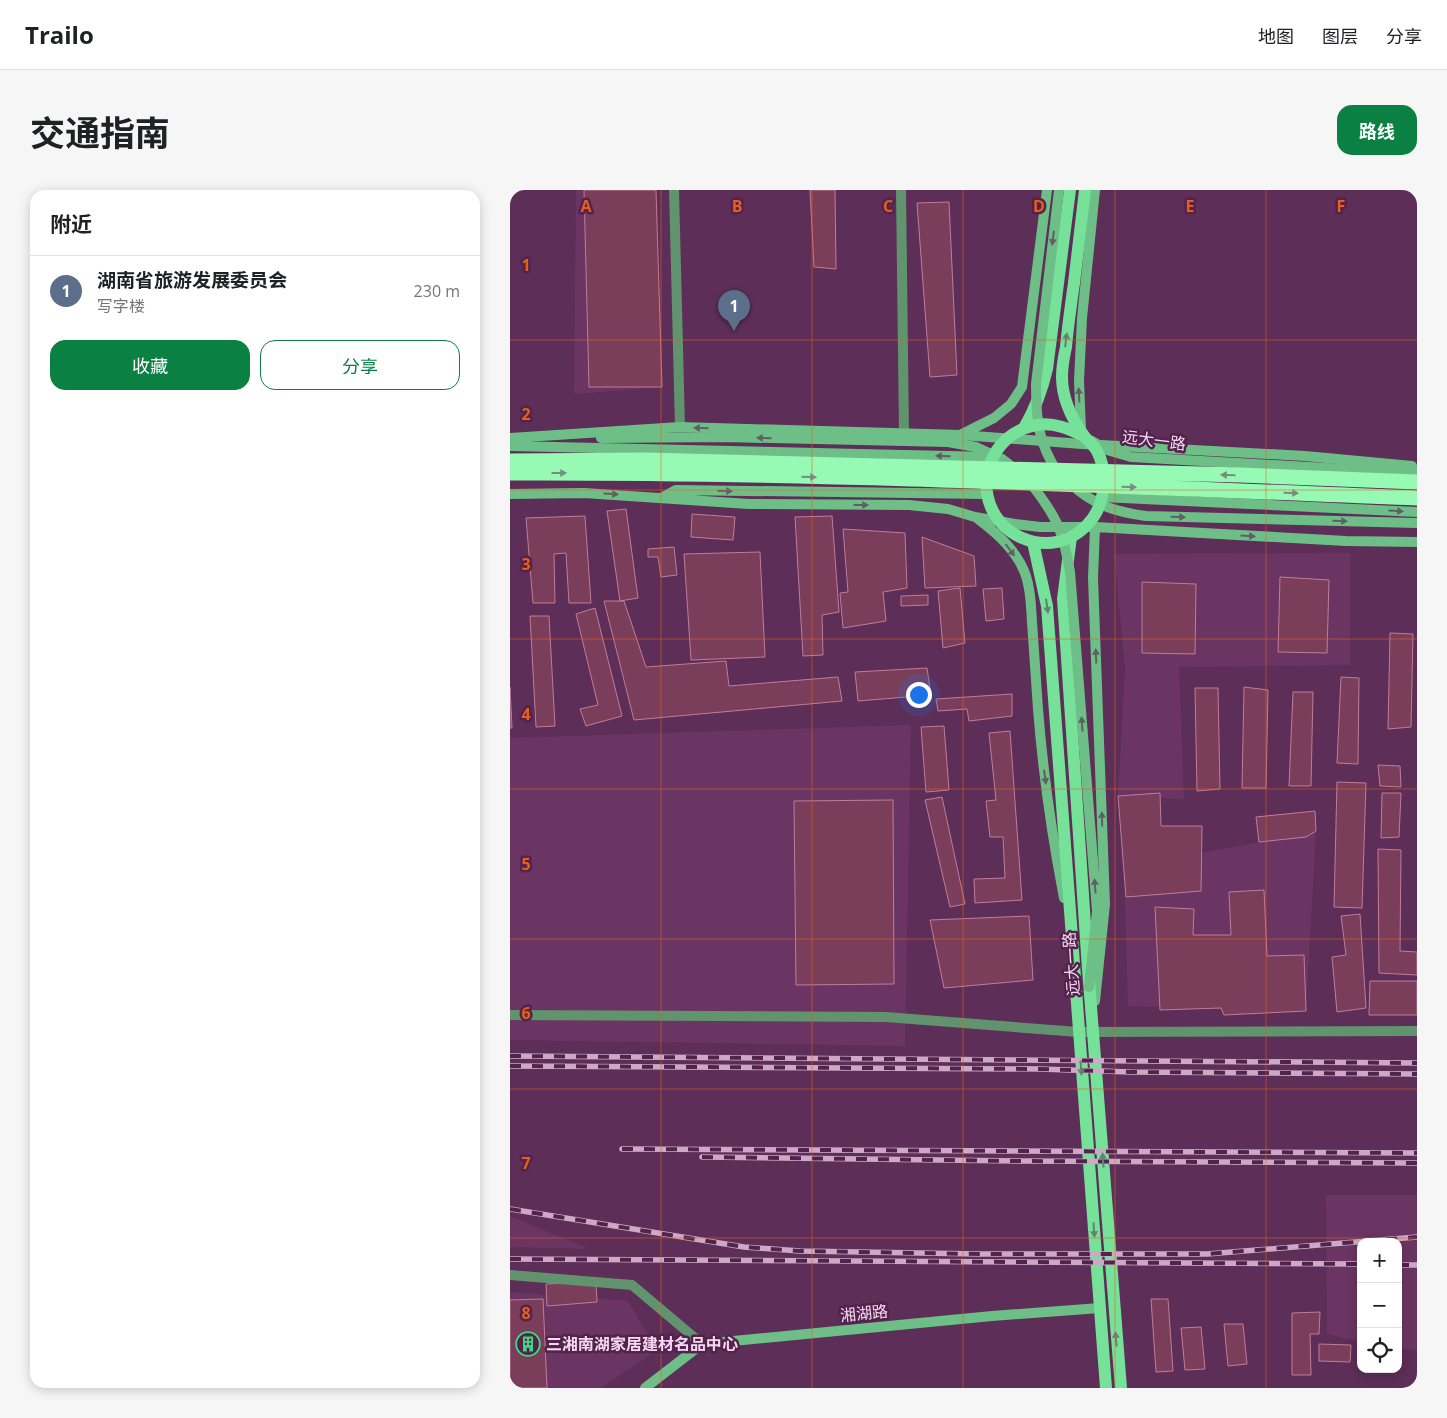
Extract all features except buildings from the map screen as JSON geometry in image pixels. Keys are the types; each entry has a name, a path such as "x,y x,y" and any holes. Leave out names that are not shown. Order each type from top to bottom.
{"highway":[{"path":"510,461 646,460 1241,475 1417,482"},
{"path":"510,473 646,472 972,481 1417,498"}],"main road":[{"path":"961,435 994,418 1011,404 1022,386 1047,190"},
{"path":"1059,190 1036,384 1036,412 1042,442 1049,459 1058,473 1083,495 1122,513 1146,516 1417,523"},
{"path":"1024,428 1036,408 1043,388 1050,350 1070,190"},
{"name":"远大一路","path":"1085,190 1062,377 1066,405 1083,440 1131,457 1344,469 1417,468"},
{"path":"1083,440 1079,381 1081,336 1095,190"},
{"path":"1049,424 1062,427 1083,440 1096,451 1103,474 1102,498 1098,510 1091,521 1071,537 1046,543 1033,542 1022,538 1002,525 995,516 987,494 986,475 992,457 1005,440 1024,428 1049,424"},
{"path":"514,438 680,427 1083,440"},
{"path":"514,438 723,438 948,442 976,447 1002,459 1022,474 1044,500 1057,521 1066,544 1070,572 1097,912 1089,987"},
{"path":"510,446 992,457"},
{"path":"662,498 676,490 987,494"},
{"path":"510,494 584,493 749,504 909,505 948,509 1015,524 1040,527 1095,528 1346,541 1417,542"},
{"path":"1102,498 1417,512"},
{"path":"975,516 1004,541 1018,559 1026,576 1030,601 1041,751 1054,848 1071,932"},
{"path":"1093,1028 1105,904 1093,578 1095,528"},
{"name":"远大一路","path":"1071,537 1063,599 1089,987 1121,1388"},
{"name":"远大一路","path":"1033,542 1047,606 1106,1388"},
{"name":"湘湖路","path":"702,1344 982,1317 1100,1308"},
{"path":"645,1388 702,1344"}],"street":[{"path":"674,190 680,427"},
{"path":"901,190 904,433"},
{"path":"510,1015 886,1017 1078,1032 1093,1028 1417,1031"},
{"path":"510,1275 632,1285 702,1344"}],"shaded area":[{"path":"576,190 653,190 662,387 574,394"},
{"path":"1350,553 1350,665 1179,667 1184,799 1118,796 1125,668 1114,554"},
{"path":"911,725 905,1046 510,1040 510,738"},
{"path":"1316,831 1306,1011 1128,1006 1124,868"},
{"path":"1326,1195 1417,1195 1417,1350 1402,1348 1402,1238 1357,1238 1357,1341 1327,1334"},
{"path":"510,1216 590,1249 510,1247"},
{"path":"510,1292 628,1301 657,1350 601,1388 510,1388"}],"railway":[{"path":"510,1056 1417,1063"},
{"path":"510,1066 1039,1069 1130,1072 1417,1074"},
{"path":"622,1149 1417,1153"},
{"path":"702,1157 1417,1163"},
{"path":"510,1209 744,1247 800,1251 980,1254 1207,1254 1417,1237"},
{"path":"510,1259 1357,1264"},
{"path":"1402,1265 1417,1265"}],"place":[{"name":"湖南省旅游发展委员会","path":"734,331"},
{"name":"三湘南湖家居建材名品中心","path":"528,1344"}]}
